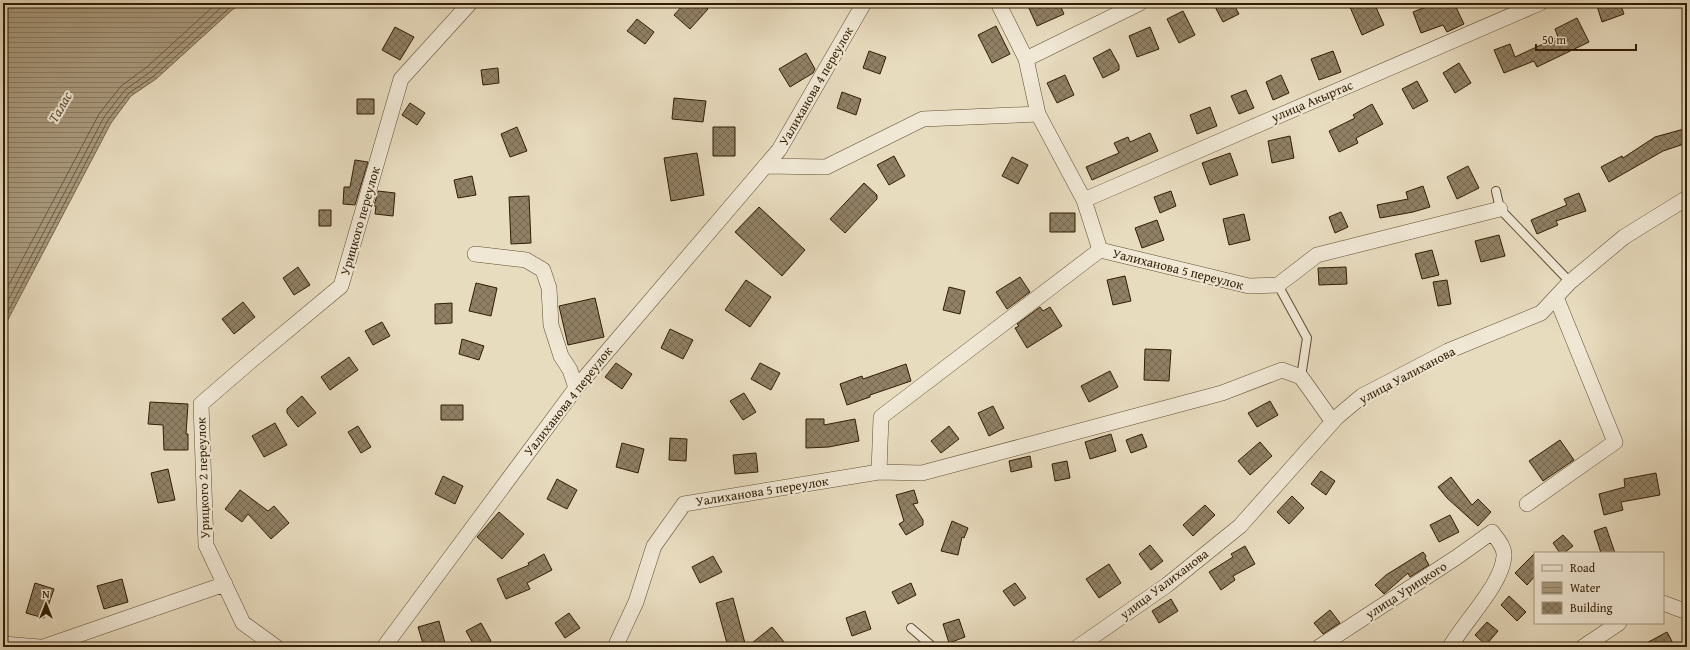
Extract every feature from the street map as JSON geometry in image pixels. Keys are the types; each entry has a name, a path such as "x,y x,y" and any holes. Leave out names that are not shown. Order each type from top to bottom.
{"street":[{"name":"Урицкого переулок","path":"201,404 341,286 401,79 470,3"},
{"name":"Уалиханова 4 переулок","path":"384,647 576,388 779,150 864,3"},
{"path":"998,3 1026,59 1038,114 1084,200 1100,250"},
{"path":"1026,59 1140,3"},
{"name":"улица Акыртас","path":"1084,200 1540,3"},
{"name":"Уалиханова 4 переулок","path":"765,166 826,167 923,119 1038,114"},
{"name":"улица Уалиханова","path":"1078,647 1167,584 1240,526 1333,422 1362,396 1448,351 1541,313 1570,282 1624,237 1687,198"},
{"path":"1278,285 1317,255 1500,209"},
{"name":"Уалиханова 5 переулок","path":"879,472 881,417 1100,250 1249,286 1278,285"},
{"path":"475,254 526,260 543,270 549,288 551,325 561,356 570,370 576,388"},
{"path":"1527,504 1615,442 1556,297"},
{"name":"Уалиханова 5 переулок","path":"615,647 636,602 654,546 684,504 879,472 922,473 1222,393 1282,370 1300,377"},
{"path":"1300,377 1333,422"},
{"name":"Урицкого 2 переулок","path":"201,404 206,545 244,623 276,647"},
{"name":"улица Урицкого","path":"1319,647 1457,557 1492,532 1504,552 1498,579 1450,647"},
{"path":"3,644 45,646 225,584"},
{"path":"1664,603 1687,612"},
{"path":"1583,647 1618,624"}],"lane":[{"path":"1496,190 1500,209 1570,282"},
{"path":"1278,285 1307,338 1300,377"},
{"path":"911,628 933,647"}],"water":[{"name":"Талас","path":"3,3 243,3 232,10 156,79 131,96 111,123 3,329"}],"building":[{"path":"685,3 701,3 708,9 690,29 674,15"},
{"path":"1034,3 1059,3 1064,14 1037,26 1028,6"},
{"path":"1213,3 1233,3 1239,14 1223,22"},
{"path":"1359,3 1374,3 1384,25 1362,35 1350,7"},
{"path":"1436,3 1454,3 1464,24 1447,32 1443,25 1421,33 1413,12"},
{"path":"1605,3 1620,3 1624,14 1602,22 1597,6"},
{"path":"1183,11 1195,35 1179,43 1167,19"},
{"path":"1577,18 1589,42 1537,67 1534,61 1504,73 1494,50 1510,44 1515,57 1558,37 1555,29"},
{"path":"637,19 654,32 645,44 627,31"},
{"path":"996,26 1010,54 992,63 978,35"},
{"path":"395,27 414,37 400,60 382,50"},
{"path":"1150,27 1159,49 1137,57 1129,36"},
{"path":"1110,49 1119,65 1119,70 1103,78 1093,58"},
{"path":"869,51 886,57 880,74 863,68"},
{"path":"1333,51 1341,72 1319,80 1311,59"},
{"path":"806,53 815,69 813,73 790,87 779,69"},
{"path":"1459,63 1471,83 1455,93 1443,73"},
{"path":"498,68 499,83 483,85 481,70"},
{"path":"1065,75 1074,95 1057,103 1047,83"},
{"path":"1281,75 1289,93 1273,100 1266,82"},
{"path":"1417,81 1428,101 1413,109 1402,89"},
{"path":"1246,90 1254,108 1239,114 1231,96"},
{"path":"842,92 861,99 856,115 837,108"},
{"path":"674,98 706,101 703,122 672,119"},
{"path":"357,99 374,99 374,114 357,114"},
{"path":"410,103 425,113 417,125 402,115"},
{"path":"1372,104 1383,124 1356,138 1358,143 1339,152 1329,131 1355,118 1353,115"},
{"path":"1210,107 1217,126 1197,134 1190,115"},
{"path":"517,127 527,151 510,157 501,134"},
{"path":"713,127 735,127 735,156 713,156"},
{"path":"1684,129 1687,143 1663,151 1609,182 1601,167 1622,156 1623,158 1655,137"},
{"path":"1150,133 1158,151 1092,180 1086,167 1119,153 1114,143 1128,137 1130,142"},
{"path":"1290,136 1294,158 1272,163 1268,141"},
{"path":"697,153 704,195 671,201 664,158"},
{"path":"1230,153 1238,175 1210,185 1202,163"},
{"path":"894,156 905,176 889,185 877,165"},
{"path":"1012,157 1028,165 1018,184 1002,176"},
{"path":"355,160 368,162 355,205 343,204 344,187 350,187"},
{"path":"1468,166 1479,188 1457,199 1447,177"},
{"path":"472,176 476,195 458,198 454,180"},
{"path":"864,183 877,195 877,199 845,233 830,219"},
{"path":"1423,186 1430,207 1413,212 1380,218 1377,205 1408,199 1406,192"},
{"path":"378,191 395,193 393,216 375,214 376,206 374,206"},
{"path":"1171,191 1176,206 1160,213 1154,197"},
{"path":"1579,193 1586,211 1556,221 1558,225 1537,234 1531,220 1567,205 1564,199"},
{"path":"529,196 531,243 511,244 509,197"},
{"path":"759,207 805,250 782,276 735,232"},
{"path":"319,210 331,210 331,226 319,226"},
{"path":"1341,212 1348,227 1335,233 1329,217"},
{"path":"1050,213 1075,213 1075,232 1050,232"},
{"path":"1244,214 1250,240 1229,245 1223,219"},
{"path":"1157,220 1164,240 1142,248 1135,228"},
{"path":"1499,235 1505,256 1481,262 1475,241"},
{"path":"1432,250 1439,275 1422,279 1415,254"},
{"path":"298,267 310,285 294,295 283,278"},
{"path":"1346,267 1347,284 1319,285 1318,268"},
{"path":"1125,276 1131,301 1113,305 1107,280"},
{"path":"1020,277 1030,292 1007,309 996,292"},
{"path":"746,280 771,297 750,327 725,310"},
{"path":"1447,280 1451,304 1438,306 1433,282"},
{"path":"476,283 497,288 491,316 469,311"},
{"path":"949,287 965,291 960,314 943,310"},
{"path":"595,298 604,337 568,345 559,306"},
{"path":"243,302 255,317 234,334 222,319"},
{"path":"452,303 452,323 435,324 435,304"},
{"path":"1040,307 1043,311 1050,307 1062,326 1027,348 1015,328 1019,326 1017,324"},
{"path":"382,322 390,336 373,345 365,331"},
{"path":"670,329 693,340 683,359 661,348"},
{"path":"462,339 484,346 479,360 459,354"},
{"path":"1145,349 1171,350 1169,381 1144,380"},
{"path":"349,357 358,370 330,390 321,377"},
{"path":"616,363 632,374 622,389 605,377"},
{"path":"760,363 780,373 771,390 751,379"},
{"path":"906,364 911,381 870,395 870,397 847,405 840,384 862,376 863,379"},
{"path":"1110,371 1118,387 1089,402 1081,386"},
{"path":"744,393 756,412 743,420 730,401"},
{"path":"302,396 316,413 298,427 287,413 287,409"},
{"path":"1270,401 1278,415 1257,427 1248,413"},
{"path":"150,402 188,404 186,434 188,434 188,450 164,450 163,425 148,424"},
{"path":"441,405 463,405 463,420 441,420"},
{"path":"993,406 1004,428 989,436 978,413"},
{"path":"806,419 824,419 824,425 855,419 859,441 829,447 806,448"},
{"path":"275,423 287,445 264,457 252,436"},
{"path":"358,426 371,447 361,453 348,432"},
{"path":"949,426 959,439 941,453 931,441"},
{"path":"1111,434 1116,451 1090,459 1085,442"},
{"path":"1142,434 1147,447 1131,453 1126,440"},
{"path":"670,438 687,439 686,461 669,460"},
{"path":"1560,440 1574,460 1543,481 1529,461"},
{"path":"1260,442 1272,456 1250,475 1238,461"},
{"path":"622,443 644,449 638,473 616,467"},
{"path":"756,453 758,472 735,474 733,455"},
{"path":"1030,456 1032,467 1011,472 1009,461"},
{"path":"1067,461 1070,478 1055,481 1052,464"},
{"path":"168,469 175,500 158,503 151,473"},
{"path":"1321,471 1335,481 1326,495 1311,484"},
{"path":"1656,473 1660,495 1621,502 1623,510 1604,515 1599,494 1625,487 1624,479"},
{"path":"443,476 463,486 455,504 435,494"},
{"path":"1451,477 1472,505 1478,499 1491,512 1478,526 1447,498 1438,487"},
{"path":"557,479 577,490 567,509 547,499"},
{"path":"240,490 268,511 274,506 289,523 271,539 248,514 242,522 225,509"},
{"path":"914,490 918,503 913,504 923,520 923,525 906,535 899,524 904,521 896,495"},
{"path":"1292,496 1304,508 1289,524 1277,512"},
{"path":"1205,505 1215,515 1193,536 1183,525"},
{"path":"499,512 524,534 502,559 477,537"},
{"path":"1450,515 1459,532 1439,542 1430,525"},
{"path":"952,521 968,528 964,538 962,537 958,555 941,551"},
{"path":"1606,527 1615,552 1601,552 1594,531"},
{"path":"1563,535 1573,546 1565,552 1559,552 1553,543"},
{"path":"1150,545 1163,561 1151,570 1139,554"},
{"path":"1245,546 1255,564 1233,576 1235,580 1221,590 1209,572 1233,557 1231,554"},
{"path":"1423,552 1429,565 1410,577 1408,573 1384,594 1375,585 1386,575"},
{"path":"544,554 552,570 527,583 530,589 506,599 497,579 529,565 528,563"},
{"path":"1534,554 1534,577 1527,585 1515,573"},
{"path":"713,556 722,572 700,583 692,567"},
{"path":"1109,564 1121,583 1099,598 1086,579"},
{"path":"122,579 128,602 104,609 97,586"},
{"path":"35,583 54,589 44,618 26,613"},
{"path":"911,583 916,595 898,604 892,592"},
{"path":"1015,583 1026,598 1014,606 1003,591"},
{"path":"1509,596 1526,612 1517,621 1501,605"},
{"path":"733,598 746,647 728,647 716,603"},
{"path":"1171,599 1178,611 1159,623 1152,611"},
{"path":"1330,610 1340,623 1323,634 1314,623"},
{"path":"865,611 871,629 852,636 846,618"},
{"path":"569,613 580,628 565,638 555,623"},
{"path":"959,619 965,637 949,643 943,624"},
{"path":"439,621 445,643 431,647 424,647 418,627"},
{"path":"1487,622 1498,631 1486,645 1475,635"},
{"path":"481,623 491,641 479,647 475,647 466,631"},
{"path":"772,627 788,647 747,647"},
{"path":"1667,632 1675,647 1639,647"}]}
